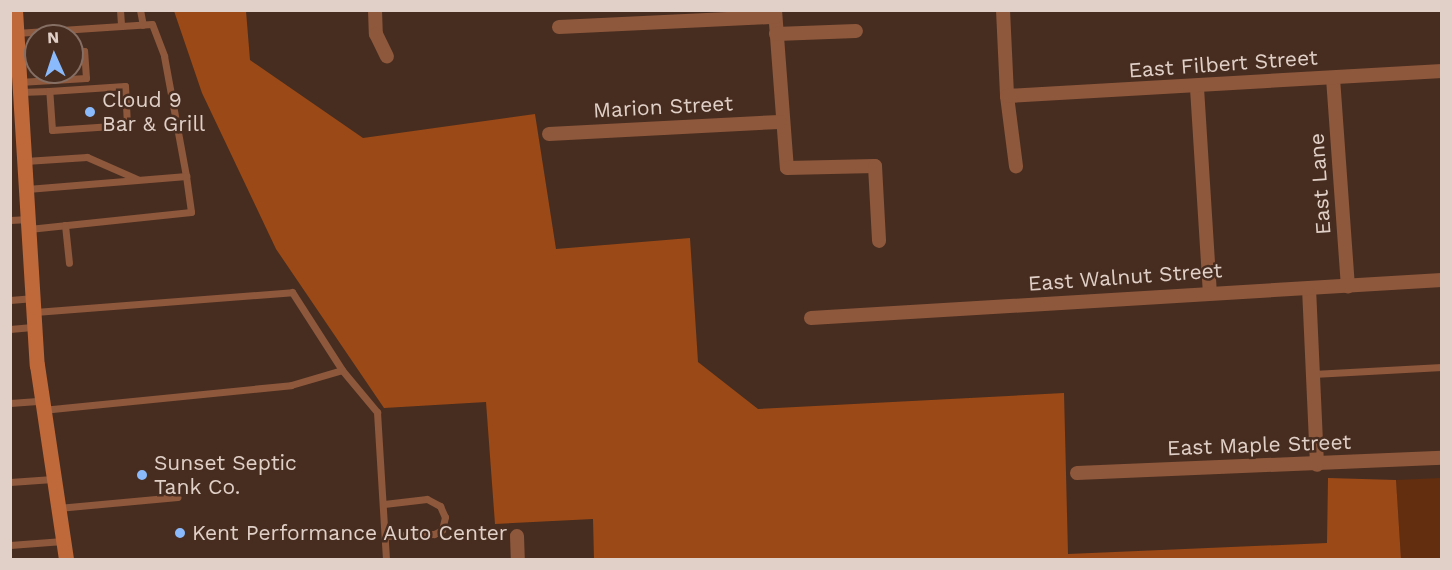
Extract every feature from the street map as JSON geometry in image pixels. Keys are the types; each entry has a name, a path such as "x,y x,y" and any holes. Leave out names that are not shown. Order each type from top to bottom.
{"main road":[{"path":"15,10 15,61 20,87 42,405 66,560"}],"street":[{"path":"375,10 376,34 387,57"},
{"path":"1003,10 1007,96 1016,166"},
{"path":"559,27 620,17 775,14 780,122 787,168 875,166 879,241"},
{"path":"776,34 856,31"},
{"name":"East Filbert Street","path":"1007,96 1197,88 1442,71"},
{"name":"East Lane","path":"1333,78 1348,286"},
{"path":"1197,88 1210,292"},
{"name":"Marion Street","path":"549,134 780,122"},
{"name":"East Walnut Street","path":"811,318 1210,292 1442,280"},
{"path":"1309,288 1317,465"},
{"name":"East Maple Street","path":"1077,472 1317,465 1442,458"},
{"path":"517,536 518,560"}],"lane":[{"path":"120,10 121,26"},
{"path":"140,10 143,24"},
{"path":"10,220 29,224 65,225 191,212 160,42 152,24 16,33"},
{"path":"84,51 86,78 84,78"},
{"path":"20,87 42,84"},
{"path":"20,87 49,91 125,86 128,125 52,130 49,91"},
{"path":"25,160 87,157 139,180"},
{"path":"27,189 186,176"},
{"path":"65,225 69,263"},
{"path":"10,329 35,312 292,292 342,370 378,415 386,560"},
{"path":"10,300 35,312"},
{"path":"1313,374 1442,366"},
{"path":"10,403 42,405 291,385 342,370"},
{"path":"10,482 53,479"},
{"path":"58,508 177,497"},
{"path":"384,504 427,499 440,506 445,517 442,530 434,534 385,536"},
{"path":"10,545 63,541"}],"shaded area":[{"path":"174,11 246,11 250,60 363,138 535,114 556,249 690,238 698,362 758,409 1064,393 1068,554 1327,543 1328,478 1396,480 1401,559 594,560 593,519 495,524 486,402 384,408 276,249 202,93"},
{"path":"1441,478 1441,559 1401,559 1396,480"}],"place":[{"name":"Cloud 9 Bar & Grill","path":"90,112"},
{"name":"Sunset Septic Tank Co.","path":"142,475"},
{"name":"Kent Performance Auto Center","path":"180,533"}]}
